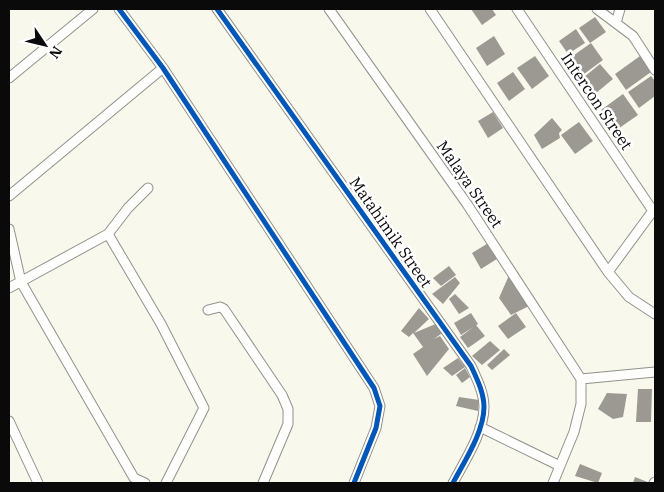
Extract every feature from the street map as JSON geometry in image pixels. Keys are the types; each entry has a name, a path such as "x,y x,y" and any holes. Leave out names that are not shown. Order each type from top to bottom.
{"street":[{"path":"9,78 93,9"},
{"path":"119,9 162,68 374,388 380,406 376,428 354,483"},
{"name":"Matahimik Street","path":"217,9 471,366 480,387 484,408 480,428 453,483"},
{"name":"Malaya Street","path":"329,9 467,204 581,380"},
{"path":"430,9 608,272 629,297 655,314"},
{"name":"Intercon Street","path":"517,9 654,209"},
{"path":"597,9 633,36 655,70"},
{"path":"616,24 620,9"},
{"path":"9,196 162,68"},
{"path":"9,288 108,234 128,208 148,188"},
{"path":"608,272 654,209"},
{"path":"9,229 21,282 134,478 145,483"},
{"path":"108,234 161,324 204,408 166,483"},
{"path":"208,310 220,307 224,309 282,395 288,409 288,424 263,483"},
{"path":"553,483 574,432 581,404 581,380 655,372"},
{"path":"9,421 38,483"},
{"path":"480,428 560,466"}],"building":[{"path":"471,9 492,9 496,15 482,25"},
{"path":"595,17 606,32 590,43 579,28"},
{"path":"576,29 585,43 568,54 559,41"},
{"path":"494,36 505,54 487,66 476,48"},
{"path":"591,43 603,60 580,77 567,60"},
{"path":"535,56 549,76 532,89 517,68"},
{"path":"640,56 651,72 626,90 615,74"},
{"path":"600,64 613,79 590,98 578,82"},
{"path":"513,72 525,89 509,101 497,83"},
{"path":"651,76 655,81 655,96 639,108 628,92"},
{"path":"623,94 638,115 615,131 601,110"},
{"path":"493,112 503,128 488,138 478,121"},
{"path":"552,118 562,130 559,133 560,138 542,149 534,135"},
{"path":"579,122 593,141 575,154 561,135"},
{"path":"490,242 500,257 481,269 472,253"},
{"path":"449,266 456,275 441,286 433,278"},
{"path":"510,273 531,305 511,315 499,298"},
{"path":"455,277 460,283 443,304 432,294"},
{"path":"455,294 469,308 459,314 449,299"},
{"path":"419,308 429,319 414,333 438,323 445,331 434,339 440,336 449,349 427,376 413,354 423,347 413,333 409,337 401,331"},
{"path":"471,313 478,324 461,335 454,323"},
{"path":"516,313 526,327 508,339 498,326"},
{"path":"476,325 485,336 468,348 460,337"},
{"path":"490,341 500,350 482,365 472,356"},
{"path":"504,349 510,355 492,370 487,365"},
{"path":"458,358 465,367 452,376 443,368"},
{"path":"465,368 470,377 462,383 456,375"},
{"path":"638,389 652,389 651,422 636,422"},
{"path":"607,393 627,394 623,417 613,419 598,409"},
{"path":"459,397 479,400 478,411 456,406"},
{"path":"580,464 602,473 598,483 575,476"},
{"path":"635,477 650,483 633,483"}],"cycle path":[{"path":"119,9 163,68 374,388 380,406 376,428 354,483"},
{"path":"217,9 471,366 483,397 483,417 473,447 453,483"}]}
